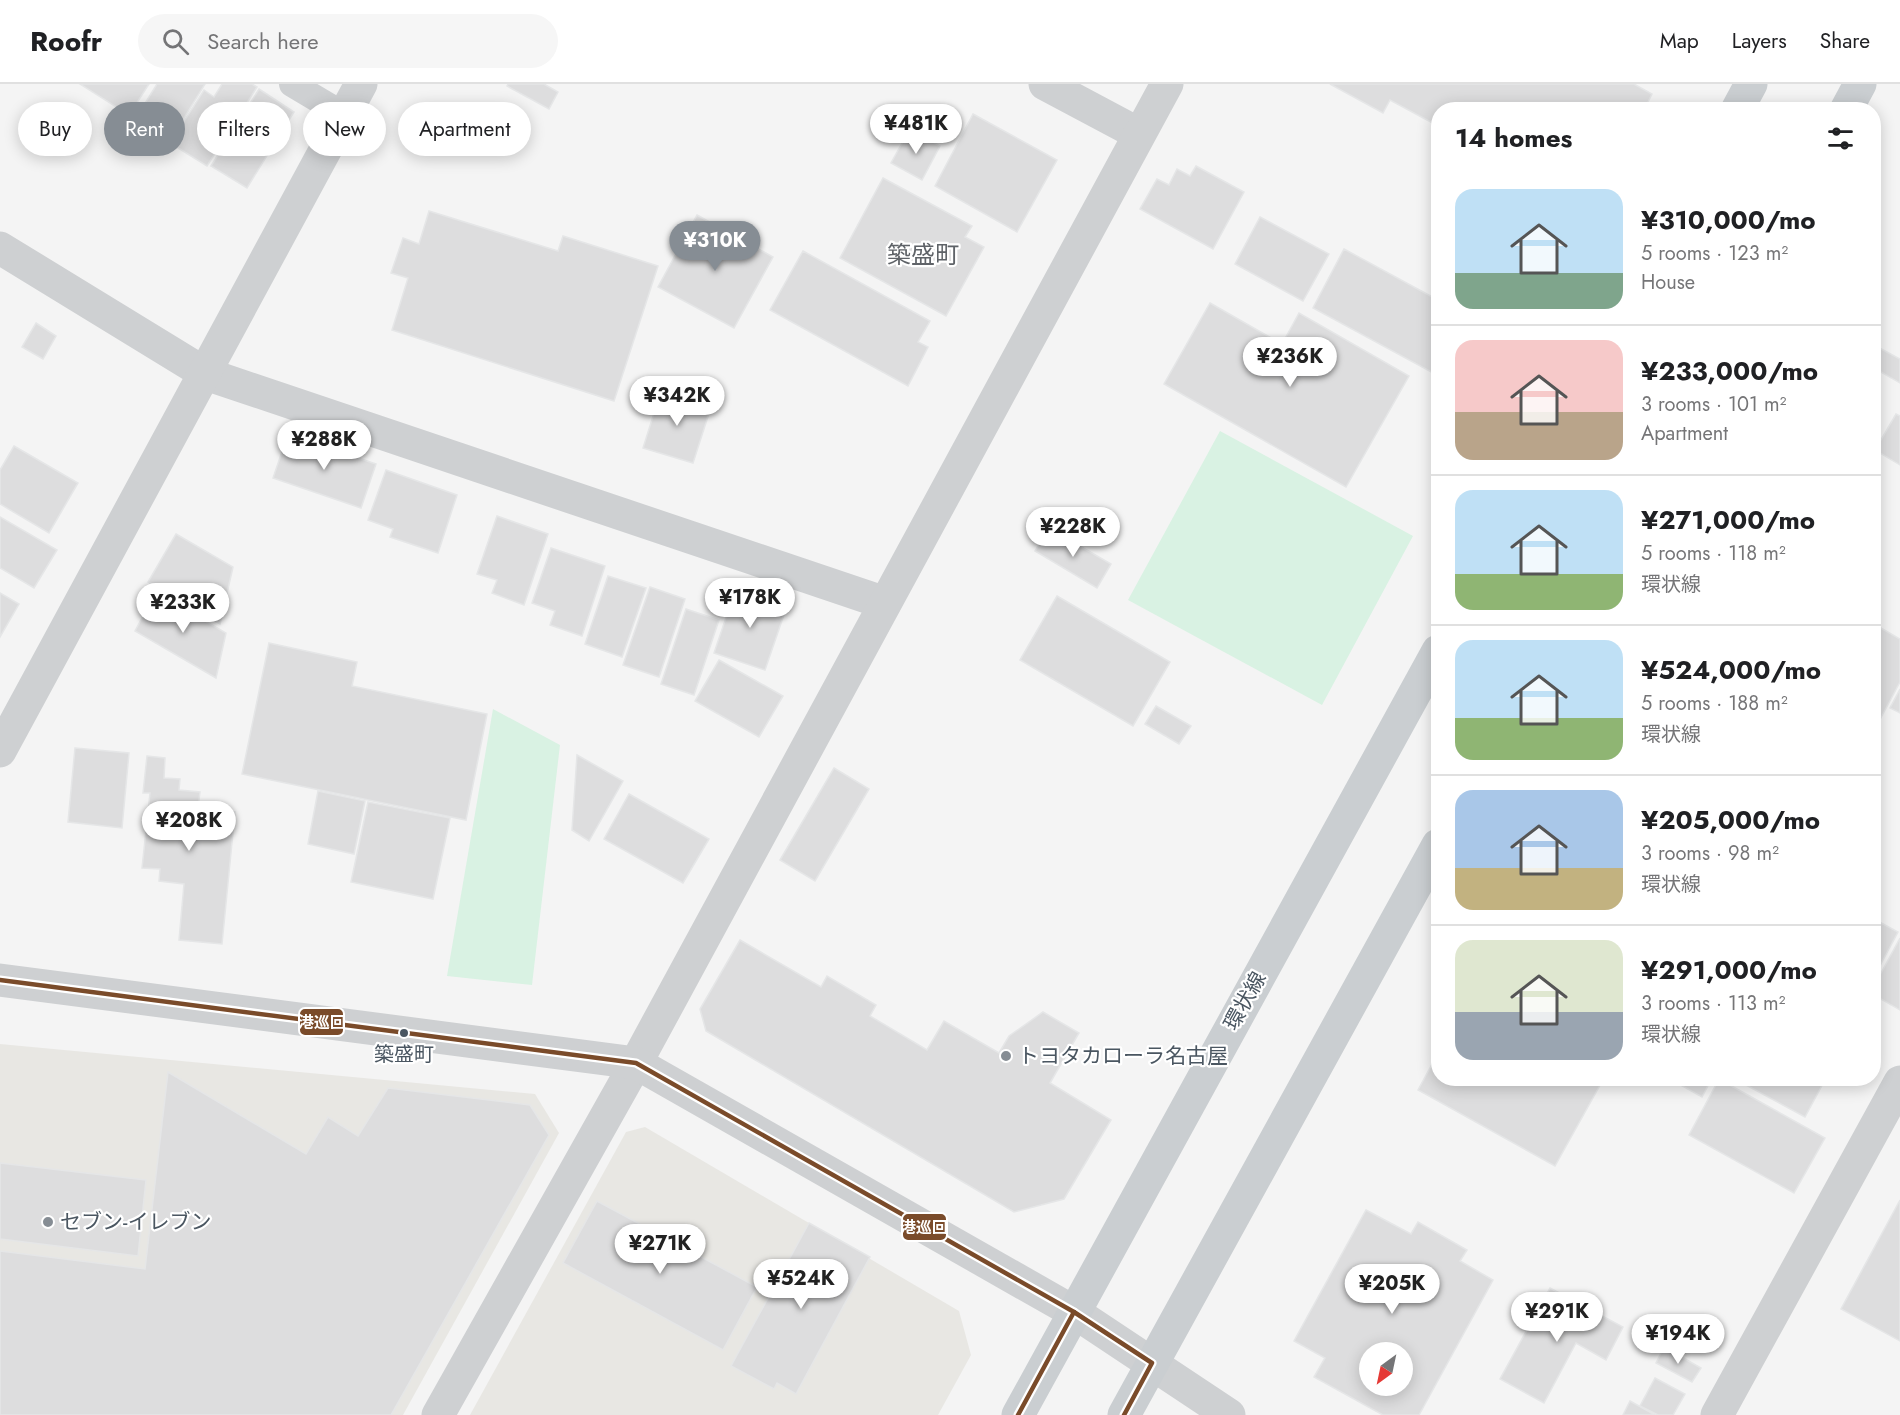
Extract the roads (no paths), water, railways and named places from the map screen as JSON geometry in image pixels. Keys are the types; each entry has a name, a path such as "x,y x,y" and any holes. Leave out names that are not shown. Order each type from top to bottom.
{"main road":[{"path":"1741,102 1751,84"},
{"path":"1850,102 1860,84"},
{"name":"環状線","path":"1018,1415 1431,664"},
{"path":"1124,1415 1431,858"}],"street":[{"path":"351,102 361,84"},
{"path":"1045,84 1139,134"},
{"path":"438,1415 636,1064 1167,84"},
{"path":"0,751 322,156"},
{"path":"0,248 206,374 885,603"},
{"path":"0,980 636,1064 1074,1312 1229,1415"},
{"path":"1717,1415 1900,1082"}],"lane":[{"path":"292,84 322,102"}],"place":[{"name":"築盛町","path":"404,1033"},
{"name":"トヨタカローラ名古屋","path":"1006,1056"},
{"name":"セブン-イレブン","path":"48,1222"}],"district":[{"name":"築盛町","path":"923,255"}]}
